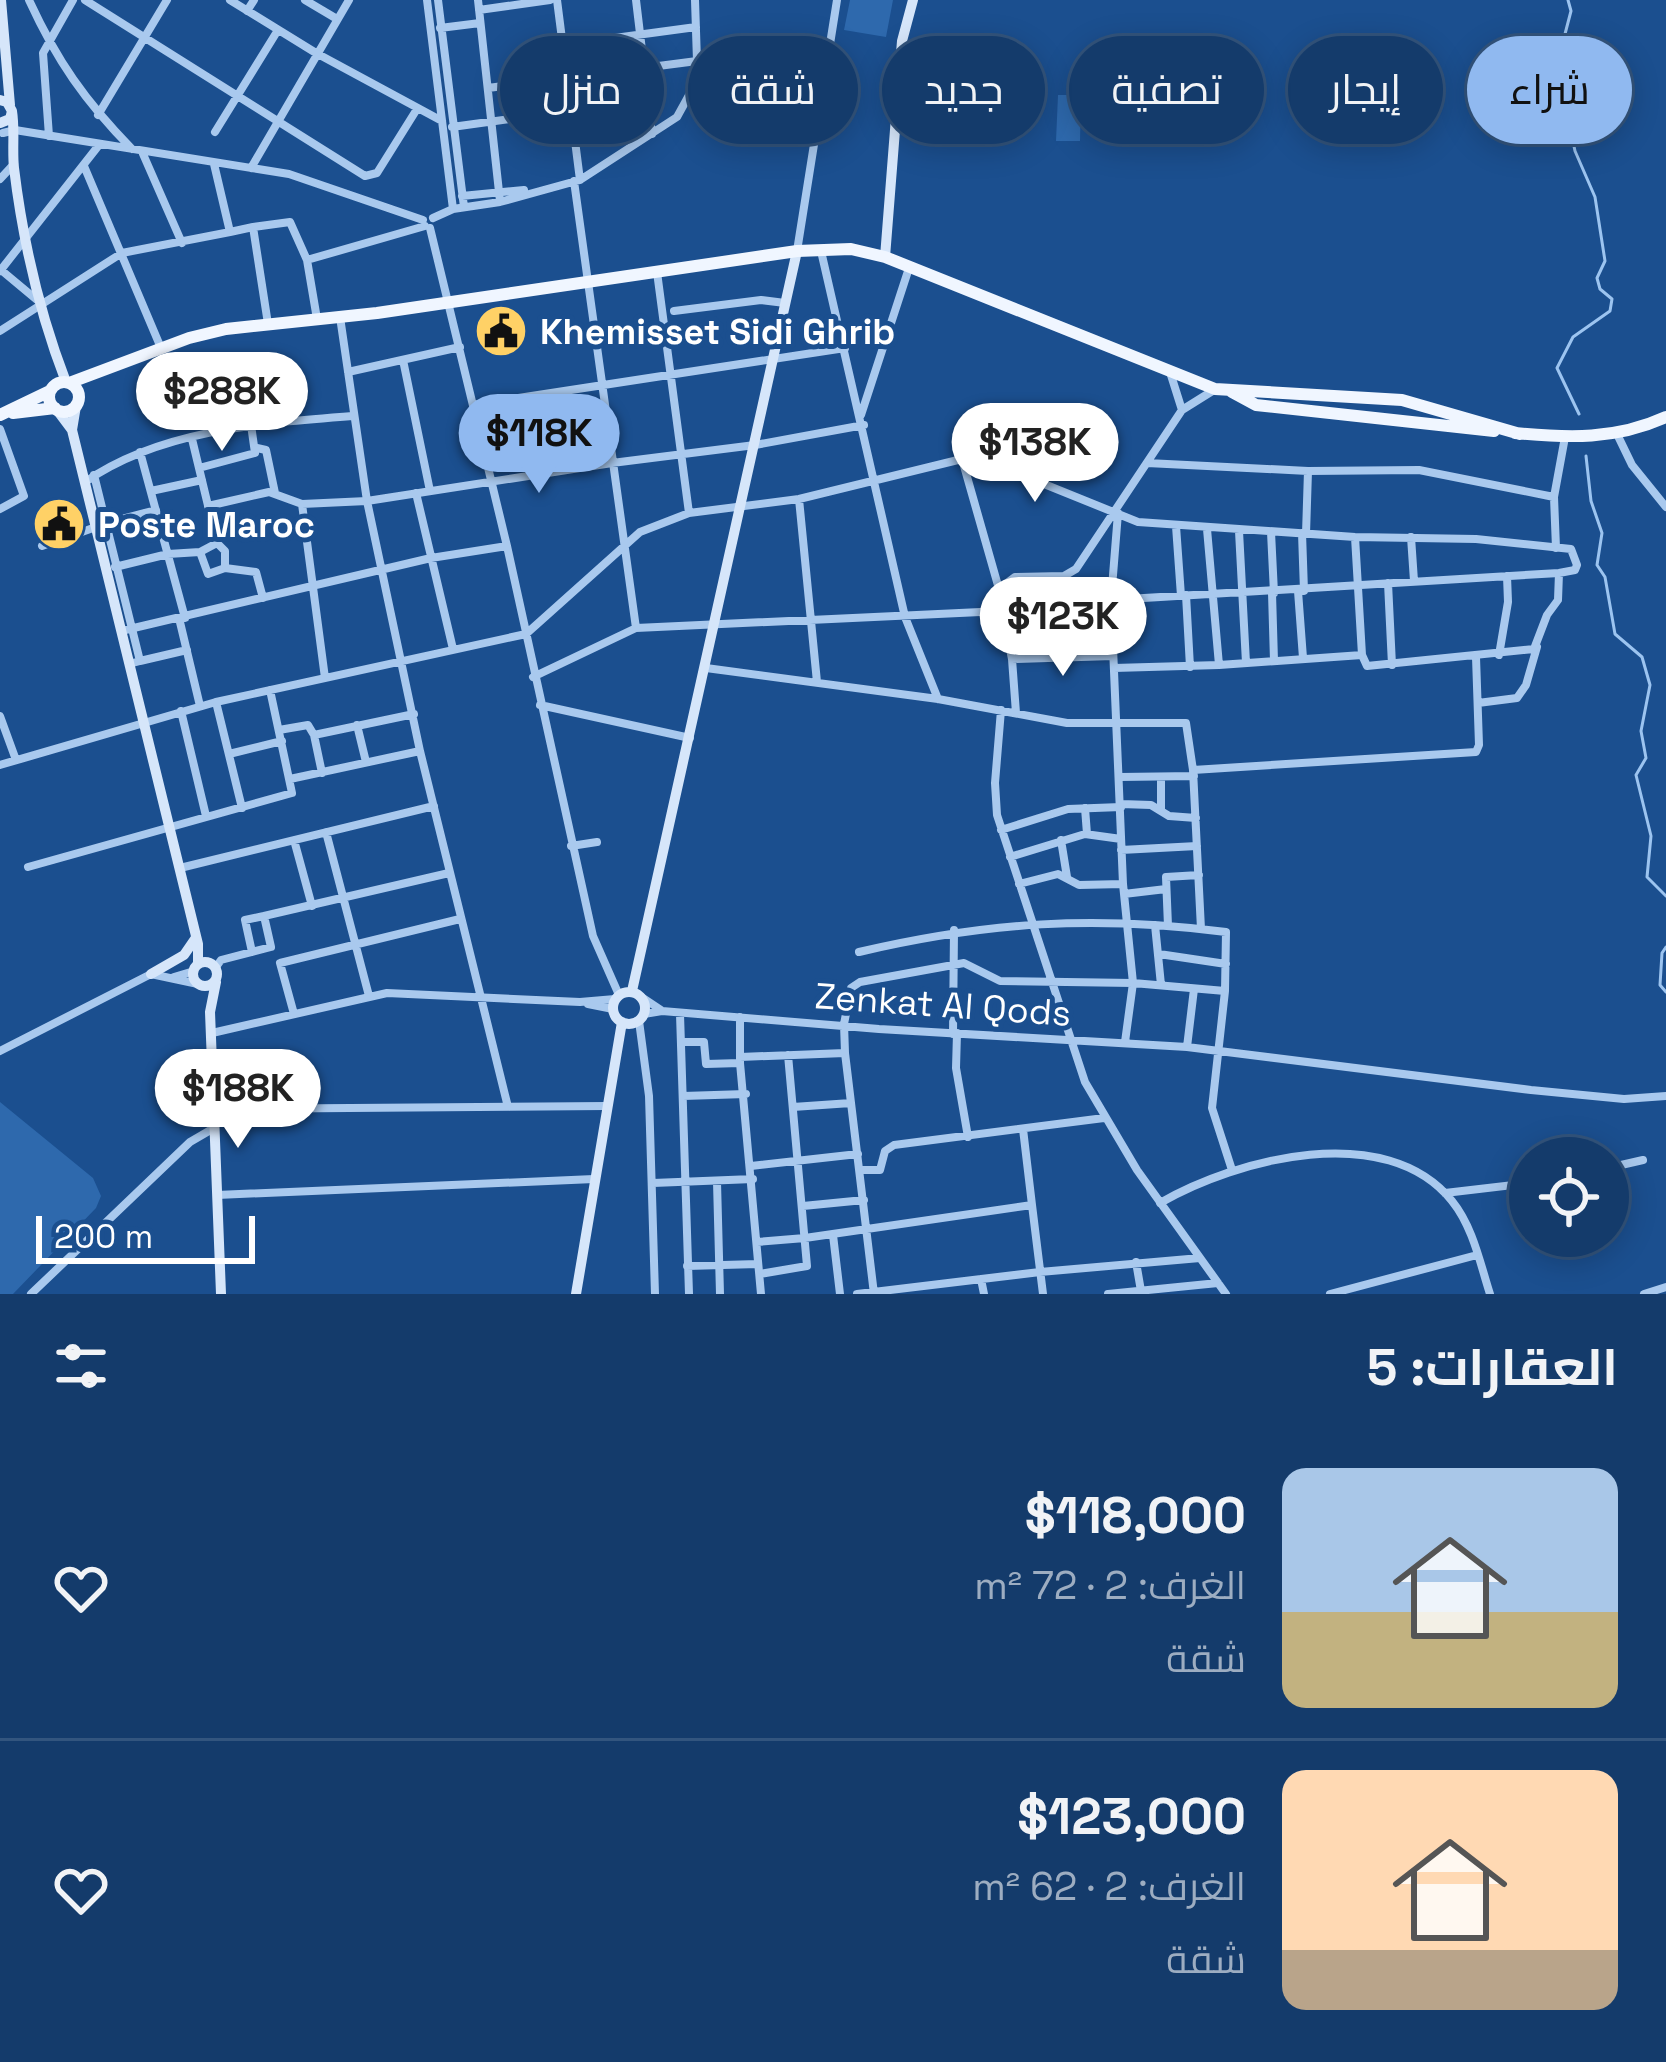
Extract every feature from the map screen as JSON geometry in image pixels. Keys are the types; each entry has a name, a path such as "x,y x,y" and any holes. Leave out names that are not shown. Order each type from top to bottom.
{"main road":[{"path":"884,257 902,41 913,0"},
{"path":"1,1 4,129 12,145 38,303 55,354 60,385 56,409 72,430 90,478 197,940 198,984 210,1012"},
{"path":"114,369 65,412 0,415 60,385 209,333 797,251 851,249 884,257 1222,390 1402,400 1520,434 1565,437 1617,434 1666,417"},
{"path":"576,1294 619,1048 633,1020 627,997 706,668 797,251"},
{"path":"60,385 78,401"},
{"path":"72,430 78,401"},
{"path":"197,940 214,966 210,1012 221,1294"},
{"path":"151,974 184,955 197,940"},
{"path":"196,967 214,966"},
{"path":"198,984 215,982"},
{"path":"627,997 633,1020"}],"street":[{"path":"1,1 14,0"},
{"path":"29,0 82,98 137,152 182,243"},
{"path":"49,136 43,65 47,39 73,0"},
{"path":"85,0 365,176 372,177 417,109"},
{"path":"230,0 446,125 500,121"},
{"path":"248,10 254,0"},
{"path":"305,0 337,19"},
{"path":"251,169 349,0"},
{"path":"427,0 436,28"},
{"path":"438,0 436,28 458,202"},
{"path":"499,197 478,5 553,0 561,36"},
{"path":"636,0 641,36"},
{"path":"695,0 696,36"},
{"path":"797,251 837,0"},
{"path":"98,116 165,1"},
{"path":"436,28 480,23"},
{"path":"646,36 696,27"},
{"path":"215,131 278,30"},
{"path":"488,88 500,86"},
{"path":"664,123 688,100"},
{"path":"4,129 303,178 428,223"},
{"path":"38,303 1,270 99,144"},
{"path":"574,144 586,280 636,628"},
{"path":"307,260 428,223 458,202 577,180 632,144"},
{"path":"0,178 14,164"},
{"path":"214,164 230,232"},
{"path":"84,166 161,348"},
{"path":"0,331 122,253 290,222 307,260 317,320"},
{"path":"428,223 507,546 593,936 627,997"},
{"path":"253,227 268,324"},
{"path":"821,250 904,617 938,699"},
{"path":"862,420 909,268"},
{"path":"657,271 689,513"},
{"path":"674,311 761,300 787,303"},
{"path":"340,317 367,501 420,751 508,1107"},
{"path":"348,372 460,347"},
{"path":"473,405 845,347"},
{"path":"403,360 430,491"},
{"path":"1170,372 1182,410"},
{"path":"999,589 1019,576 1064,576 1076,569 1182,410 1222,390"},
{"path":"90,478 140,452 251,425 354,416"},
{"path":"208,506 274,493 302,505 367,501 754,445 862,420"},
{"path":"199,468 255,453 251,425"},
{"path":"0,429 24,496 0,509"},
{"path":"1617,434 1632,465 1666,507"},
{"path":"1556,548 1555,497 1565,437"},
{"path":"192,439 225,568"},
{"path":"257,448 266,450 274,493"},
{"path":"140,452 168,554 200,706"},
{"path":"962,459 999,589 1016,713"},
{"path":"0,765 216,702 526,634 640,532 689,513 799,499 962,459 1118,511 1132,520 1239,531 1476,538 1571,549 1576,555 1576,568 1559,573 1111,600"},
{"path":"1147,463 1308,471 1419,470 1555,497"},
{"path":"1303,658 1301,591 1308,471"},
{"path":"151,491 202,480"},
{"path":"416,493 453,649"},
{"path":"799,499 818,682"},
{"path":"302,505 325,678"},
{"path":"42,546 156,510"},
{"path":"1118,511 1111,600 1123,889 1133,983 1125,1042"},
{"path":"1175,526 1190,667"},
{"path":"1207,529 1219,665"},
{"path":"1239,531 1246,663"},
{"path":"1271,532 1274,661"},
{"path":"1355,537 1362,655 1367,666 1498,655 1538,645"},
{"path":"1411,537 1414,581"},
{"path":"112,568 168,554 200,552 217,543"},
{"path":"126,630 431,558 507,546"},
{"path":"200,552 208,574 225,568 256,572 263,598"},
{"path":"1478,704 1517,698 1526,685 1546,615 1558,600 1559,573"},
{"path":"1064,576 1067,638"},
{"path":"1498,655 1508,602 1507,576"},
{"path":"1388,583 1392,665"},
{"path":"533,677 636,628 1001,611"},
{"path":"134,663 187,650"},
{"path":"1114,668 1362,655"},
{"path":"1012,659 1113,656"},
{"path":"1120,777 1472,753 1479,745 1476,657"},
{"path":"706,668 938,699 1066,723 1186,723 1194,773 1201,929"},
{"path":"28,867 292,793 270,690"},
{"path":"216,702 242,808"},
{"path":"540,705 690,738"},
{"path":"1001,710 994,794 1001,830 1084,1082 1160,1203 1226,1294"},
{"path":"182,711 206,816"},
{"path":"314,735 414,714"},
{"path":"0,716 16,760"},
{"path":"279,730 308,725 322,773"},
{"path":"357,725 365,762"},
{"path":"229,754 282,741"},
{"path":"290,779 420,751"},
{"path":"1161,776 1161,811"},
{"path":"1001,830 1043,815 1084,808 1151,805 1168,817 1196,818"},
{"path":"180,868 434,806"},
{"path":"1084,808 1087,834"},
{"path":"326,832 369,996"},
{"path":"1010,857 1087,834 1121,844 1197,846"},
{"path":"294,840 312,906"},
{"path":"1061,840 1067,877"},
{"path":"571,846 597,842"},
{"path":"252,952 244,922 449,873"},
{"path":"1019,884 1058,874 1078,885 1166,890"},
{"path":"1168,926 1167,876 1199,875"},
{"path":"264,916 271,947"},
{"path":"280,964 460,920"},
{"path":"859,952 954,930 1033,924 1126,922 1227,933 1212,1115 1232,1170"},
{"path":"1155,925 1161,985"},
{"path":"954,930 956,1068 968,1137"},
{"path":"214,966 221,960 276,948 294,1015"},
{"path":"1159,954 1226,964"},
{"path":"874,1293 845,1053 844,1024 849,993 856,984 954,964 973,966 993,980 1133,983 1225,991"},
{"path":"172,978 196,967"},
{"path":"0,1052 151,974 198,984"},
{"path":"1187,1047 1195,989"},
{"path":"212,1033 369,996 406,993 580,1002 627,997 662,1011"},
{"path":"655,1294 649,1096 633,1020 662,1011"},
{"name":"Zenkat Al Qods","path":"662,1011 1220,1049 1531,1090 1624,1099 1666,1096"},
{"path":"680,1014 688,1294"},
{"path":"740,1017 761,1294"},
{"path":"681,1042 704,1042 706,1064 845,1053"},
{"path":"687,1266 805,1269 788,1055"},
{"path":"683,1096 746,1094"},
{"path":"794,1107 850,1102"},
{"path":"214,1109 607,1106"},
{"path":"860,1170 880,1170 884,1151 894,1145 1104,1118"},
{"path":"31,1294 190,1142 214,1128"},
{"path":"1023,1130 1043,1294"},
{"path":"751,1166 857,1154"},
{"path":"1160,1203 1232,1170 1287,1157 1361,1156 1413,1171 1445,1193 1461,1214 1490,1294"},
{"path":"1629,1163 1643,1160"},
{"path":"217,1195 594,1179"},
{"path":"652,1183 753,1179"},
{"path":"717,1181 720,1294"},
{"path":"1445,1193 1509,1185"},
{"path":"803,1206 864,1200"},
{"path":"757,1242 1032,1205"},
{"path":"833,1234 839,1294"},
{"path":"1330,1294 1477,1255"},
{"path":"857,1294 1040,1271 1200,1258"},
{"path":"1136,1262 1141,1292"},
{"path":"981,1279 984,1294"},
{"path":"1108,1294 1218,1283"},
{"path":"1644,1294 1666,1287"}],"shaded area":[{"path":"850,0 893,0 886,36 844,30"},
{"path":"1058,95 1069,95 1069,141 1056,141"},
{"path":"0,1102 93,1178 101,1196 96,1208 13,1294 0,1294"}],"waterway":[{"path":"1568,0 1571,11 1565,34 1580,96 1570,128 1595,197 1605,261 1597,278 1600,289 1612,299 1610,311 1573,337 1557,368 1579,414"},
{"path":"1586,456 1591,501 1602,533 1597,565 1605,577 1615,634 1642,657 1650,685 1641,731 1646,758 1636,775 1651,836 1647,877 1666,896"},
{"path":"1666,947 1660,985 1666,992"}],"place":[{"name":"Khemisset Sidi Ghrib","path":"501,331"},
{"name":"Poste Maroc","path":"59,524"}]}
